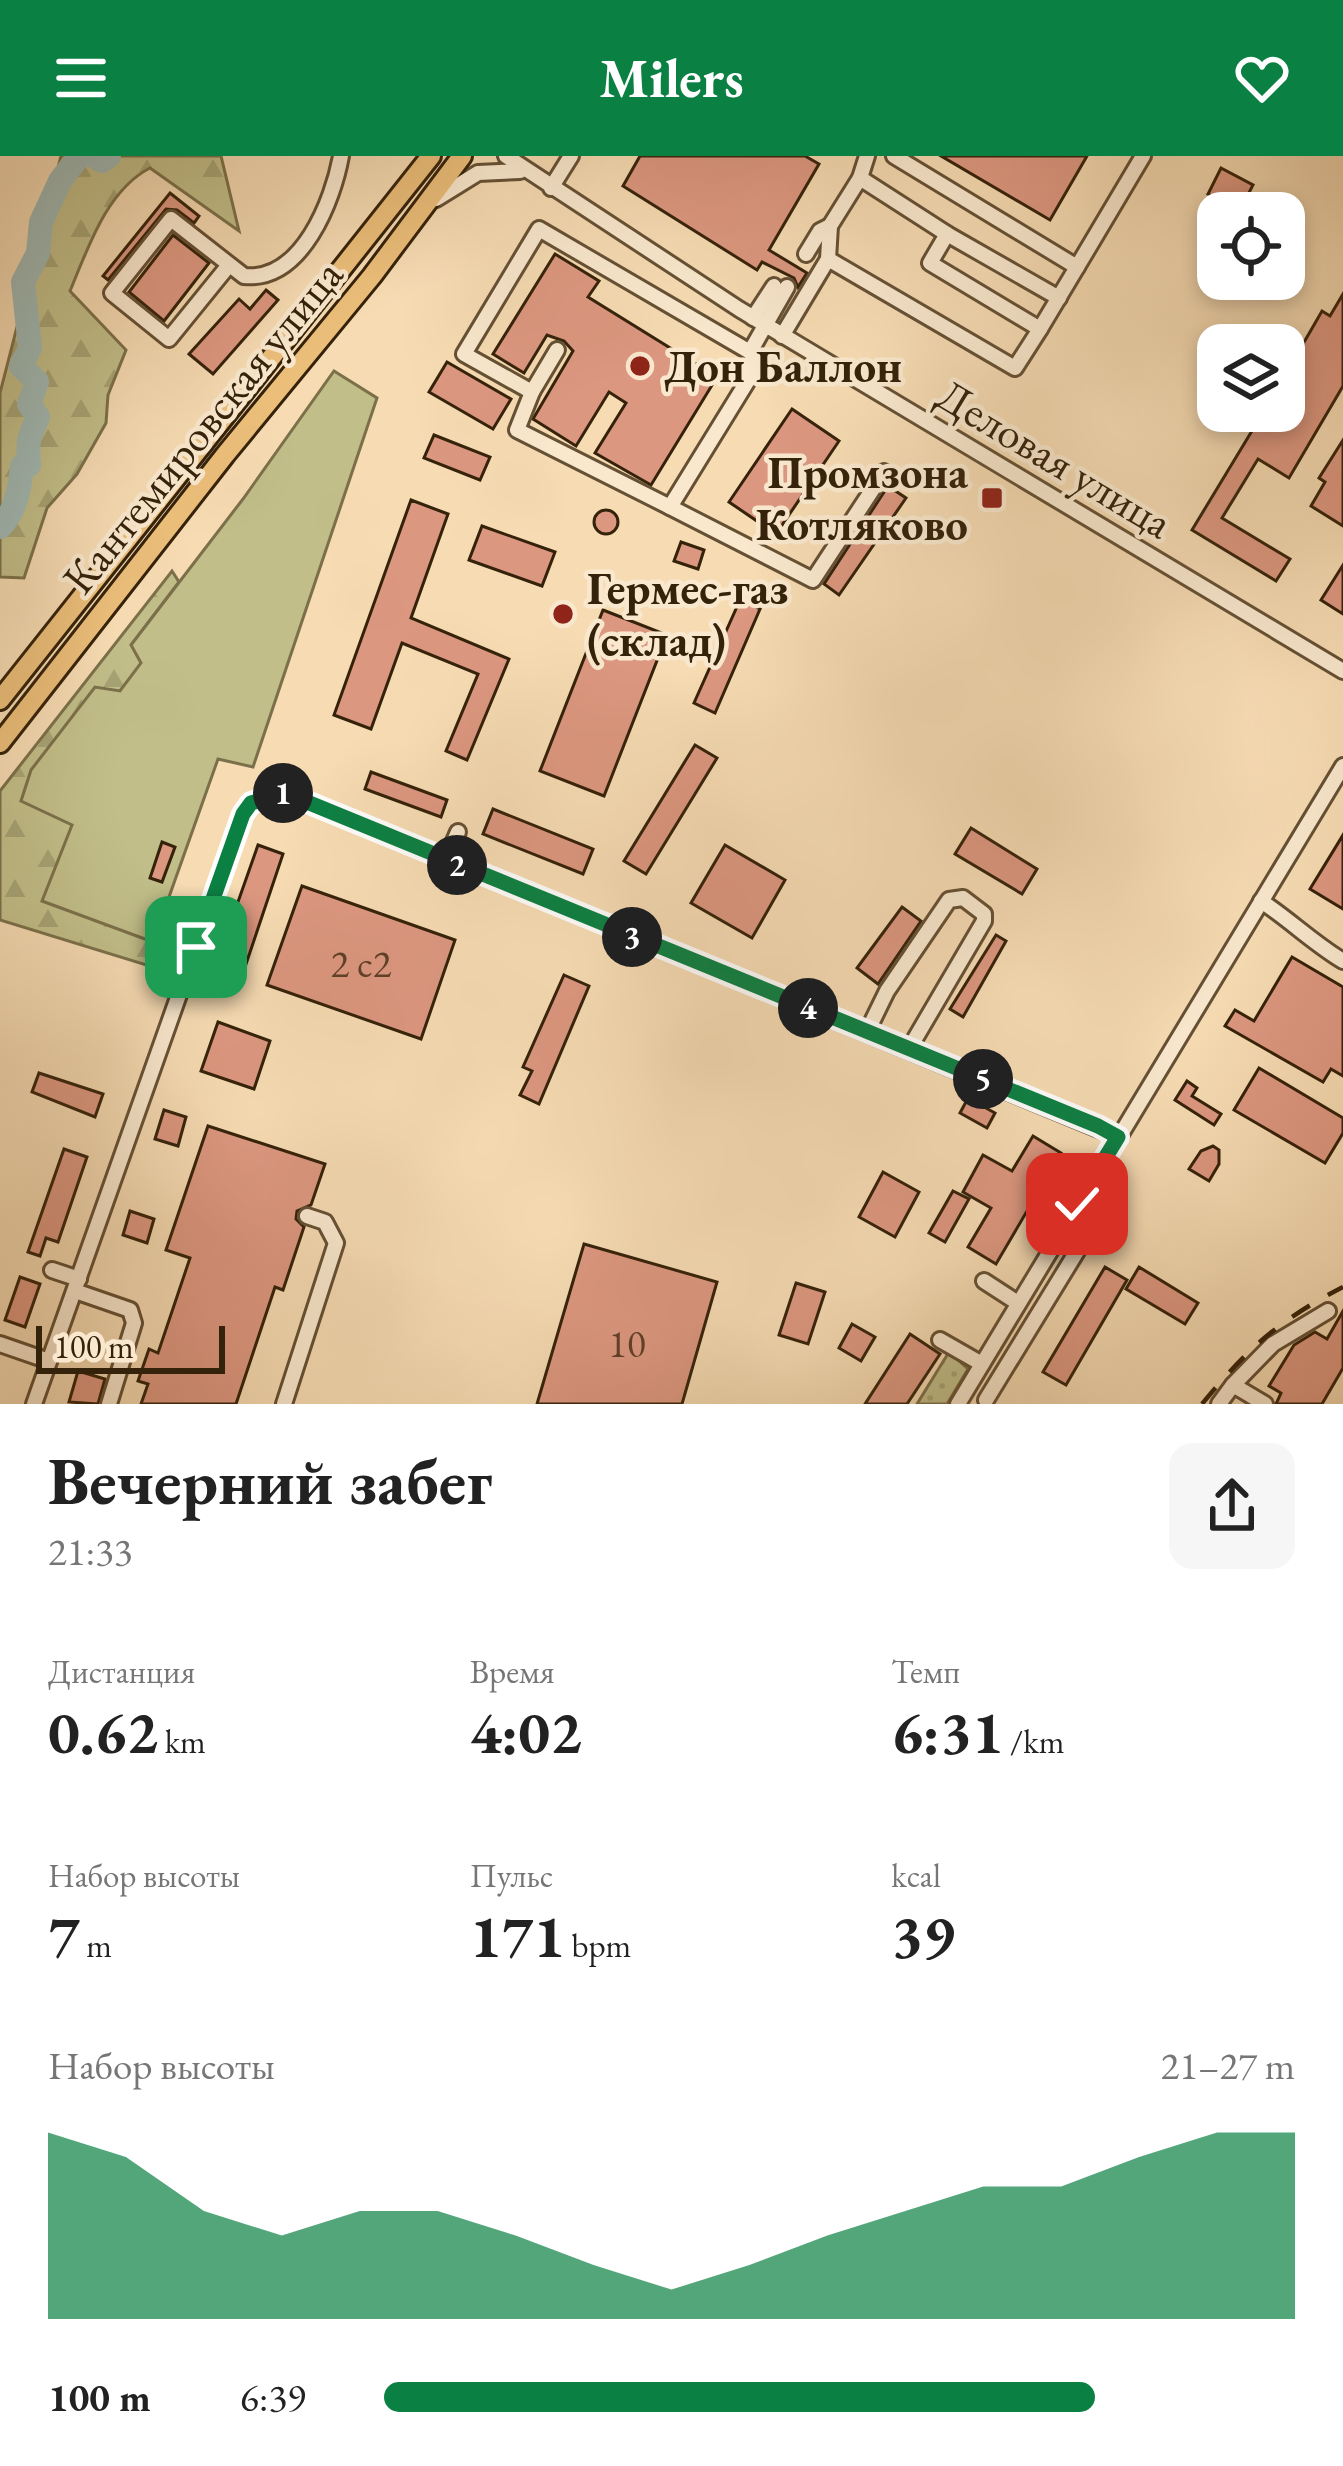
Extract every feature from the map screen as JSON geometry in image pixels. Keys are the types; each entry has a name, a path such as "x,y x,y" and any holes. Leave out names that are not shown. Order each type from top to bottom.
{"main road":[{"name":"Кантемировская улица","path":"0,700 431,156"},
{"name":"Кантемировская улица","path":"0,743 462,156"}],"street":[{"path":"229,265 169,339 112,293 171,219 244,276 255,277 275,268 303,246 321,221 334,192 341,156"},
{"path":"403,193 417,156"},
{"path":"496,156 551,188"},
{"path":"506,156 551,188"},
{"path":"551,188 571,156"},
{"path":"782,336 828,259 830,226 860,178 867,156"},
{"path":"894,156 1076,267"},
{"path":"828,259 1015,368 1143,156"},
{"path":"422,209 478,173 520,171"},
{"path":"860,178 1059,298"},
{"name":"Деловая улица","path":"551,188 759,322 1343,671"},
{"path":"806,254 820,231 830,226"},
{"path":"532,392 464,354 539,229 750,352 754,358 750,377 670,507"},
{"path":"947,234 930,263 1040,329"},
{"path":"750,352 759,322 781,286"},
{"path":"557,350 517,430 813,580 884,472"},
{"path":"958,1404 1343,766"},
{"path":"34,1404 243,814 251,803 285,793 1118,1137"},
{"path":"446,860 458,832"},
{"path":"867,1032 887,992 949,900 963,898 984,914 983,921 909,1049"},
{"path":"1261,902 1343,961"},
{"path":"967,1388 990,1402 1097,1217 1077,1204"},
{"path":"284,1404 336,1243 325,1222 307,1216"},
{"path":"52,1270 130,1310 134,1323 109,1404"},
{"path":"984,1282 1018,1303"},
{"path":"1219,1404 1273,1344 1328,1311"},
{"path":"940,1340 982,1364"},
{"path":"0,1344 49,1361"},
{"path":"1233,1385 1265,1404"}],"green space":[{"path":"61,156 221,156 239,231 150,168 111,205 70,291 126,350 108,395 106,423 77,474 47,508 24,578 0,577 0,393"},
{"path":"334,371 377,398 253,767 218,759 153,942 42,901 72,825 21,801 31,770 95,687 120,691 141,663 131,645"},
{"path":"172,571 179,582 132,644 142,663 120,691 72,825 153,942 167,940 156,968 0,920 0,791"},
{"path":"949,1352 968,1369 947,1404 917,1404"}],"building":[{"path":"640,156 805,156 819,164 769,250 807,273 798,287 794,278 762,262 757,270 623,186"},
{"path":"941,156 1087,156 1050,220"},
{"path":"1221,168 1253,185 1249,192 1209,192"},
{"path":"170,193 199,216 194,223 177,210 166,209 108,280 103,276"},
{"path":"173,235 209,263 164,321 129,292"},
{"path":"555,254 599,281 588,297 717,377 651,485 595,453 626,403 609,392 576,446 533,419 573,351 564,341 547,335 524,373 493,354"},
{"path":"266,290 278,300 213,374 189,354 239,299 250,309"},
{"path":"1343,294 1343,386 1289,478 1258,459 1222,518 1290,559 1276,581 1192,530 1251,432 1305,432 1305,341 1322,311 1330,316"},
{"path":"447,362 511,399 493,429 429,392"},
{"path":"792,409 839,441 776,534 729,502"},
{"path":"434,435 490,457 480,480 424,458"},
{"path":"1343,440 1343,526 1311,506 1325,482 1319,478"},
{"path":"888,486 906,498 839,595 824,584"},
{"path":"411,500 448,514 411,618 509,659 467,760 446,751 478,674 402,643 371,729 334,715"},
{"path":"606,510 615,513 615,531 606,534 597,531 594,522 597,513"},
{"path":"482,526 555,552 542,586 469,560"},
{"path":"681,542 704,550 698,569 674,561"},
{"path":"1343,565 1343,614 1321,600"},
{"path":"740,600 760,609 715,713 694,703"},
{"path":"603,610 667,635 604,796 540,771"},
{"path":"695,745 717,758 646,874 624,861"},
{"path":"371,772 447,800 441,817 365,789"},
{"path":"493,809 593,849 583,874 483,834"},
{"path":"971,828 1037,869 1022,894 955,854"},
{"path":"1343,835 1343,909 1310,889"},
{"path":"162,842 175,847 162,882 150,878"},
{"path":"258,845 283,854 241,979 214,970"},
{"path":"725,845 785,880 752,938 691,903"},
{"path":"302,886 455,940 421,1039 267,985"},
{"path":"902,907 921,921 878,984 857,968"},
{"path":"996,935 1006,941 963,1017 950,1009"},
{"path":"1292,957 1343,987 1343,1076 1331,1069 1323,1082 1225,1026 1235,1010 1254,1021"},
{"path":"564,975 589,986 539,1104 520,1095 532,1071 523,1067"},
{"path":"218,1022 270,1041 254,1089 201,1071"},
{"path":"1259,1068 1343,1118 1343,1133 1325,1163 1234,1110"},
{"path":"39,1073 103,1094 95,1117 32,1092"},
{"path":"1187,1081 1197,1088 1192,1096 1221,1114 1214,1125 1175,1100"},
{"path":"968,1098 995,1113 987,1128 960,1113"},
{"path":"164,1110 186,1117 178,1146 155,1139"},
{"path":"208,1126 325,1164 311,1205 297,1211 296,1219 304,1227 283,1290 275,1287 236,1404 141,1404 148,1384 138,1381 149,1349 158,1353 190,1258 166,1250"},
{"path":"1033,1136 1061,1153 996,1264 968,1247 991,1208 963,1192 983,1155 1012,1171"},
{"path":"1213,1146 1219,1150 1219,1164 1209,1181 1189,1169 1201,1151"},
{"path":"64,1149 87,1157 58,1242 46,1238 40,1256 28,1252"},
{"path":"883,1172 919,1192 895,1237 859,1217"},
{"path":"953,1191 969,1199 945,1242 929,1233"},
{"path":"130,1211 154,1219 147,1243 123,1235"},
{"path":"584,1244 717,1282 682,1404 537,1404"},
{"path":"1105,1267 1127,1280 1066,1385 1043,1372"},
{"path":"1139,1267 1198,1303 1185,1324 1126,1289"},
{"path":"20,1277 40,1284 25,1327 5,1320"},
{"path":"796,1283 825,1292 808,1344 779,1335"},
{"path":"1343,1311 1343,1368 1322,1404 1276,1404 1281,1393 1269,1386 1294,1345 1315,1332 1327,1339"},
{"path":"852,1324 875,1337 861,1361 839,1348"},
{"path":"910,1334 940,1354 907,1404 865,1404"},
{"path":"78,1371 105,1379 98,1404 69,1402"}],"waterway":[{"path":"0,527 16,499 22,466 29,465 29,439 38,417 29,404 37,382 21,366 30,348 23,282 38,253 41,222 60,181 79,156"},
{"path":"93,156 102,161 109,156"}],"railway":[{"path":"1202,1404 1266,1337 1343,1287"}],"place":[{"name":"Дон Баллон","path":"640,366"},
{"name":"Промзона Котляково","path":"992,498"},
{"name":"Гермес-газ (склад)","path":"563,614"}],"route":[{"path":"196,947 243,814 251,803 285,793 1098,1126 1118,1137 1077,1204"}]}
